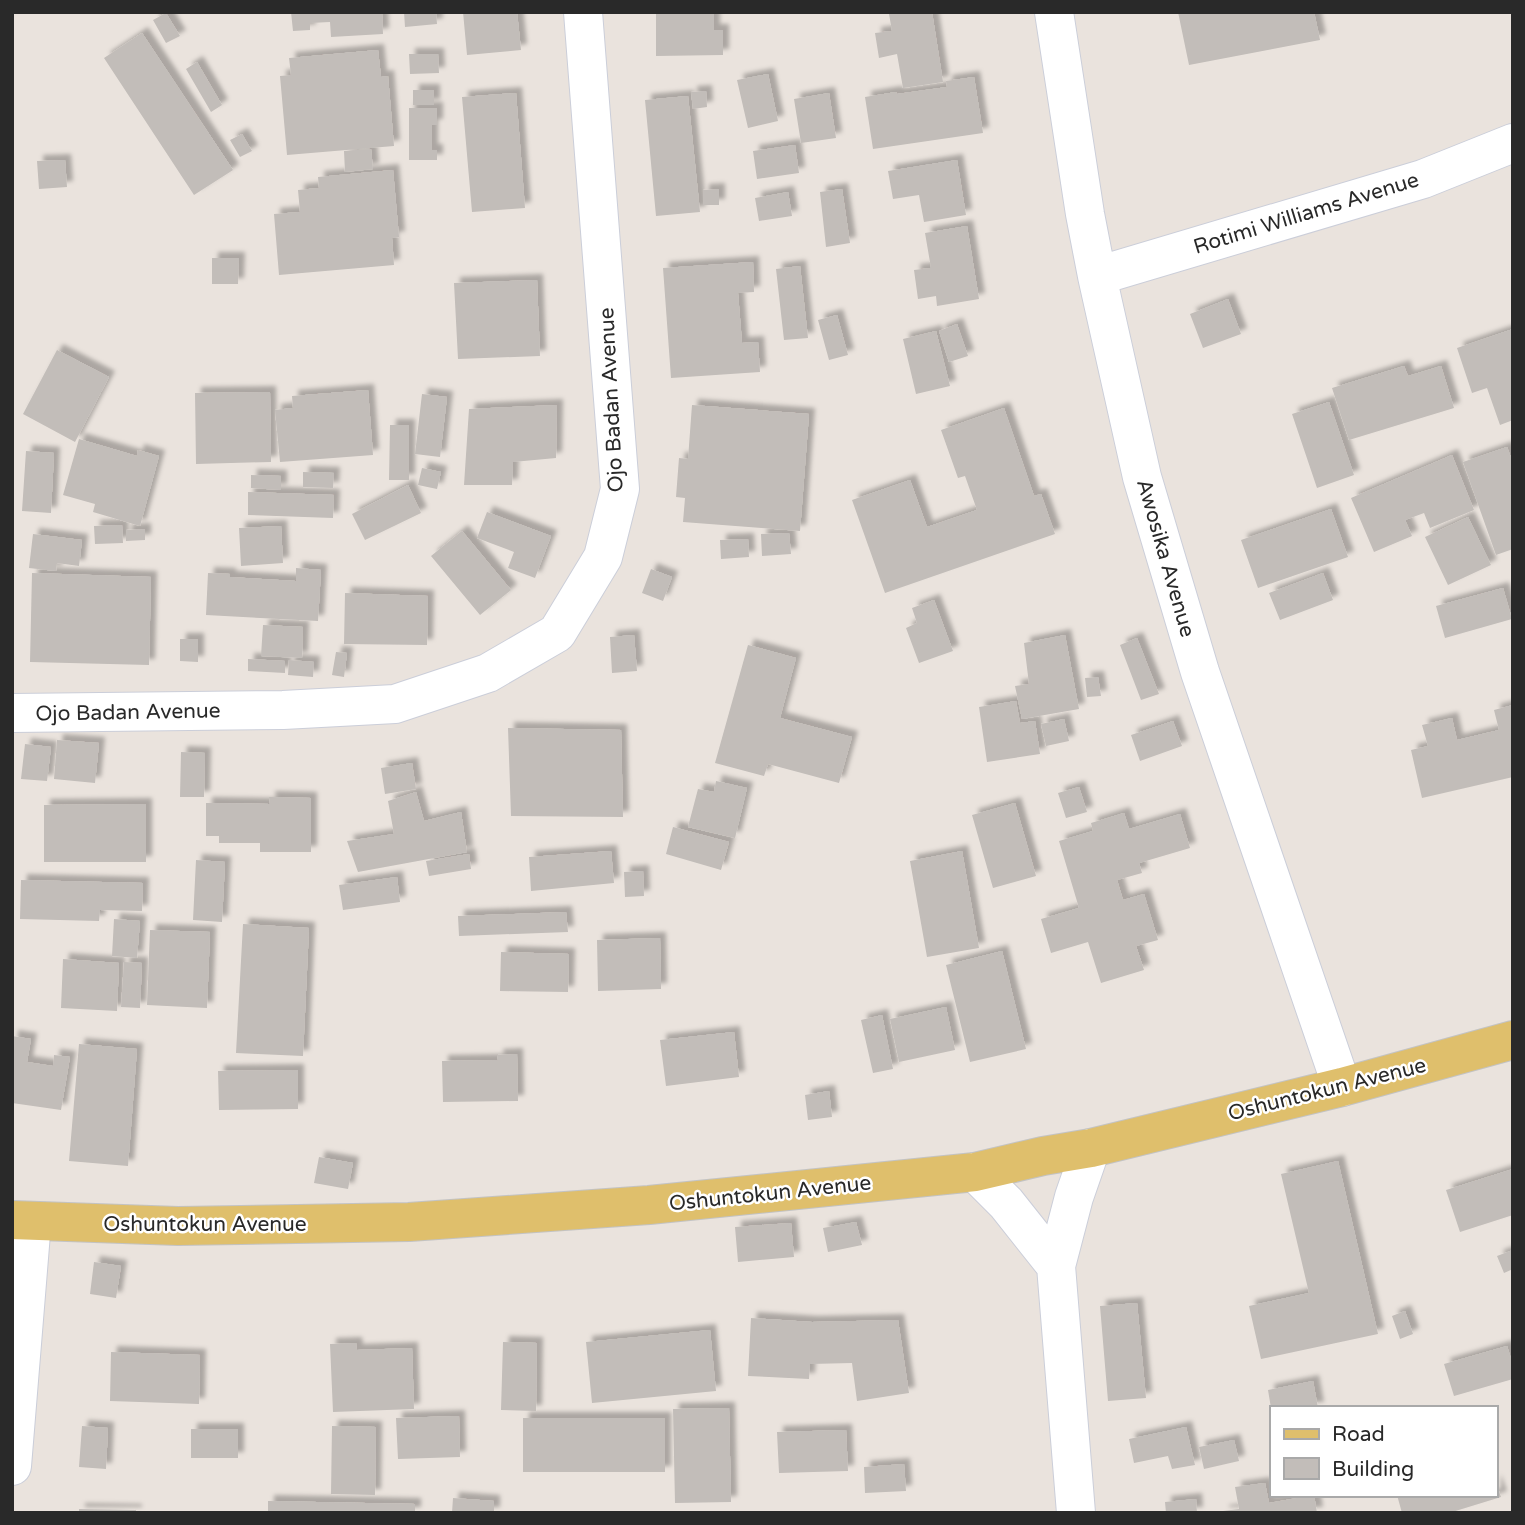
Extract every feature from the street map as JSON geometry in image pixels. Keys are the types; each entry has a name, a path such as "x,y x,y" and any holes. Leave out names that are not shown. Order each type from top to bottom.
{"main road":[{"name":"Oshuntokun Avenue","path":"22,1221 178,1226 409,1222 649,1205 975,1172 1091,1149 1342,1087 1513,1040"}],"street":[{"name":"Ojo Badan Avenue","path":"12,713 283,710 395,704 488,673 557,633 603,557 620,489 583,12"},
{"name":"Awosika Avenue","path":"1054,12 1085,214 1142,477 1200,671 1342,1087"},
{"name":"Rotimi Williams Avenue","path":"1097,276 1423,179 1513,143"},
{"path":"1076,1513 1056,1266 1074,1197 1091,1149"},
{"path":"975,1172 1006,1203 1056,1266"},
{"path":"12,1466 22,1221"}],"building":[{"path":"291,12 382,12 383,34 331,37 330,22 310,23 310,30 293,31"},
{"path":"404,12 436,12 437,24 405,27"},
{"path":"463,12 517,12 521,50 467,55"},
{"path":"656,12 714,12 714,30 723,30 723,55 656,56"},
{"path":"932,12 943,82 903,88 897,54 879,58 875,33 892,31 889,14"},
{"path":"1178,12 1314,12 1320,40 1189,65"},
{"path":"166,13 180,36 166,43 153,20"},
{"path":"142,33 233,170 194,195 104,58"},
{"path":"378,50 381,77 388,76 394,146 287,155 280,76 291,75 289,58"},
{"path":"409,54 438,54 439,73 410,74"},
{"path":"197,62 222,105 211,112 186,69"},
{"path":"768,74 778,121 748,128 737,80"},
{"path":"974,77 983,133 873,149 865,97 947,87 946,81"},
{"path":"413,90 434,90 434,105 413,105"},
{"path":"706,91 707,107 693,109 691,92"},
{"path":"516,93 525,208 472,212 462,97"},
{"path":"829,93 836,138 801,143 794,99"},
{"path":"688,96 700,212 656,216 645,100"},
{"path":"409,108 437,108 437,125 432,125 432,150 437,150 437,160 409,160"},
{"path":"242,134 252,151 240,157 230,140"},
{"path":"795,145 799,173 757,179 753,151"},
{"path":"371,149 373,169 345,172 344,151"},
{"path":"65,160 67,187 39,189 37,161"},
{"path":"957,160 966,215 924,222 919,195 893,199 888,171"},
{"path":"393,170 399,237 392,238 394,265 279,275 274,214 300,212 298,190 319,188 318,177"},
{"path":"719,189 719,205 703,205 703,190"},
{"path":"842,189 850,243 826,247 820,192"},
{"path":"788,192 792,216 759,221 755,198"},
{"path":"967,226 979,299 937,306 936,296 918,299 914,270 931,268 925,233"},
{"path":"212,258 239,258 238,284 212,284"},
{"path":"753,262 754,292 738,293 742,343 758,342 760,372 671,378 663,268"},
{"path":"800,266 808,338 784,340 776,269"},
{"path":"537,280 540,356 458,359 454,283"},
{"path":"1228,299 1241,334 1203,348 1190,314"},
{"path":"837,315 848,355 829,360 818,320"},
{"path":"957,324 968,356 949,362 939,331"},
{"path":"1513,329 1513,420 1500,425 1487,388 1472,393 1457,348"},
{"path":"936,331 950,386 916,394 903,339"},
{"path":"57,350 109,377 75,442 23,414"},
{"path":"1404,366 1408,376 1441,366 1454,408 1349,440 1332,388"},
{"path":"368,390 373,455 280,462 275,410 293,408 292,396"},
{"path":"270,392 271,462 196,464 195,393"},
{"path":"422,394 447,397 440,457 415,454"},
{"path":"1329,402 1354,475 1317,488 1292,414"},
{"path":"557,405 556,458 513,462 512,485 464,485 469,409"},
{"path":"692,405 809,414 800,531 683,522 685,498 676,497 679,458 688,459"},
{"path":"1004,408 1034,496 1041,494 1055,534 885,593 852,500 910,480 927,527 977,510 965,476 958,478 941,430"},
{"path":"390,425 409,425 409,480 389,480"},
{"path":"79,439 137,456 138,450 159,456 140,526 93,512 95,504 63,495"},
{"path":"1507,447 1513,463 1513,549 1496,555 1463,462"},
{"path":"26,451 54,453 51,513 22,511"},
{"path":"1452,455 1474,510 1430,528 1424,513 1405,520 1412,536 1374,552 1351,498"},
{"path":"422,468 441,472 437,489 418,485"},
{"path":"303,472 334,473 333,488 303,487"},
{"path":"251,475 281,476 281,490 251,488"},
{"path":"408,485 421,513 365,540 352,514"},
{"path":"248,492 334,495 333,518 248,515"},
{"path":"1331,509 1348,557 1258,588 1241,540"},
{"path":"487,512 551,536 535,578 508,568 514,552 477,538"},
{"path":"1468,517 1491,565 1448,585 1425,537"},
{"path":"122,525 123,543 95,544 94,526"},
{"path":"281,526 283,563 241,566 239,528"},
{"path":"145,529 145,540 126,541 126,530"},
{"path":"462,531 511,590 480,615 431,556"},
{"path":"789,533 791,554 762,556 761,534"},
{"path":"33,534 82,540 79,566 57,563 56,571 29,568"},
{"path":"748,539 749,557 721,559 720,540"},
{"path":"296,568 321,570 318,621 206,615 208,573 296,581"},
{"path":"651,569 672,577 663,601 642,593"},
{"path":"32,573 151,577 149,665 30,662"},
{"path":"1323,573 1333,600 1280,620 1269,593"},
{"path":"1503,588 1512,619 1445,638 1436,606"},
{"path":"345,593 428,596 427,645 344,644"},
{"path":"934,600 953,651 919,663 906,628 917,623 912,608"},
{"path":"263,625 303,627 302,658 261,656"},
{"path":"634,635 637,671 612,673 610,637"},
{"path":"1065,635 1079,709 1022,719 1015,686 1029,684 1024,643"},
{"path":"1137,638 1159,694 1141,700 1120,645"},
{"path":"180,639 198,639 198,662 180,661"},
{"path":"748,645 796,658 780,718 852,737 839,783 768,764 764,776 715,763"},
{"path":"336,652 347,653 344,677 332,675"},
{"path":"248,659 285,661 285,673 248,671"},
{"path":"289,660 314,662 313,677 288,675"},
{"path":"1098,677 1101,696 1087,697 1085,678"},
{"path":"1016,701 1020,723 1035,721 1040,754 987,762 979,707"},
{"path":"1513,705 1513,777 1422,798 1411,750 1428,746 1422,725 1452,718 1457,740 1499,730 1494,710"},
{"path":"1064,719 1069,741 1046,746 1041,724"},
{"path":"1173,721 1182,746 1140,761 1131,735"},
{"path":"508,728 621,730 623,817 511,816"},
{"path":"57,740 99,743 95,783 54,779"},
{"path":"25,744 51,747 47,781 21,779"},
{"path":"181,752 205,753 204,797 180,797"},
{"path":"412,763 416,789 385,794 381,768"},
{"path":"716,781 747,788 735,838 688,827 698,789 714,792"},
{"path":"1079,787 1087,812 1066,818 1058,793"},
{"path":"416,792 424,821 461,812 467,852 358,872 347,841 394,834 388,801"},
{"path":"269,797 311,798 311,852 260,852 260,843 219,843 219,836 206,836 206,803 270,804"},
{"path":"1015,803 1036,876 993,888 972,815"},
{"path":"146,804 146,862 44,862 44,805"},
{"path":"1124,813 1129,829 1180,814 1190,848 1139,863 1142,873 1117,880 1123,900 1144,894 1158,940 1136,946 1144,970 1101,983 1088,942 1051,953 1041,919 1079,908 1059,841 1093,831 1091,823"},
{"path":"673,827 729,842 721,870 666,854"},
{"path":"611,851 614,883 531,891 529,857"},
{"path":"962,851 979,948 927,957 910,861"},
{"path":"469,854 471,869 429,876 426,861"},
{"path":"196,860 225,862 222,922 193,920"},
{"path":"643,871 644,896 625,897 624,872"},
{"path":"397,877 400,902 343,910 339,885"},
{"path":"21,880 143,883 142,911 100,910 99,921 20,919"},
{"path":"566,912 568,932 459,936 458,916"},
{"path":"114,919 140,921 137,958 112,956"},
{"path":"243,924 309,928 303,1056 236,1053"},
{"path":"150,930 210,932 207,1008 147,1005"},
{"path":"660,938 661,989 598,991 597,940"},
{"path":"1002,951 1026,1049 970,1062 946,965"},
{"path":"501,952 569,954 568,992 500,991"},
{"path":"63,959 119,963 117,1011 61,1008"},
{"path":"124,962 142,963 140,1008 121,1007"},
{"path":"946,1007 955,1050 899,1062 890,1019"},
{"path":"882,1015 893,1069 873,1073 861,1020"},
{"path":"734,1032 739,1077 666,1086 660,1040"},
{"path":"12,1036 31,1039 27,1062 53,1066 54,1055 70,1057 61,1110 12,1103"},
{"path":"79,1044 137,1049 128,1166 69,1161"},
{"path":"517,1054 518,1101 443,1102 442,1061 498,1060 497,1055"},
{"path":"298,1070 298,1109 219,1110 218,1071"},
{"path":"829,1091 832,1117 808,1120 805,1095"},
{"path":"319,1157 353,1163 348,1189 314,1183"},
{"path":"1338,1161 1378,1334 1261,1359 1249,1306 1309,1293 1281,1174"},
{"path":"1513,1169 1513,1215 1460,1232 1446,1190"},
{"path":"856,1222 862,1245 828,1252 823,1228"},
{"path":"791,1223 794,1257 738,1262 735,1227"},
{"path":"1513,1250 1513,1269 1504,1273 1497,1256"},
{"path":"94,1262 121,1266 116,1298 90,1294"},
{"path":"1137,1303 1146,1398 1108,1401 1100,1306"},
{"path":"1405,1311 1413,1334 1400,1339 1392,1316"},
{"path":"751,1318 812,1322 898,1320 909,1393 857,1401 852,1363 810,1364 809,1379 748,1376"},
{"path":"710,1330 716,1391 592,1403 586,1342"},
{"path":"503,1342 537,1343 536,1411 501,1410"},
{"path":"356,1343 357,1350 412,1348 414,1409 333,1412 330,1344"},
{"path":"1507,1346 1513,1365 1513,1379 1454,1396 1444,1364"},
{"path":"111,1352 200,1355 199,1404 110,1401"},
{"path":"1313,1381 1318,1406 1271,1406 1268,1390"},
{"path":"729,1408 731,1502 675,1503 673,1409"},
{"path":"459,1416 460,1457 398,1459 396,1418"},
{"path":"523,1418 665,1418 665,1472 523,1472"},
{"path":"82,1426 108,1428 106,1469 79,1467"},
{"path":"332,1426 376,1427 375,1495 331,1494"},
{"path":"1186,1427 1195,1465 1172,1469 1168,1456 1134,1463 1129,1439"},
{"path":"191,1429 238,1429 238,1458 191,1458"},
{"path":"846,1430 848,1471 779,1473 777,1432"},
{"path":"1234,1440 1239,1461 1204,1469 1199,1447"},
{"path":"904,1464 906,1491 865,1493 864,1467"},
{"path":"1265,1483 1269,1503 1314,1497 1317,1513 1223,1513 1239,1509 1235,1487"},
{"path":"1497,1486 1501,1497 1449,1513 1402,1513 1398,1497 1497,1497"},
{"path":"453,1498 494,1501 494,1513 452,1513"},
{"path":"1196,1499 1197,1513 1166,1513 1165,1502"},
{"path":"268,1501 415,1504 415,1513 268,1513"},
{"path":"79,1509 136,1510 136,1513 79,1513"}]}
